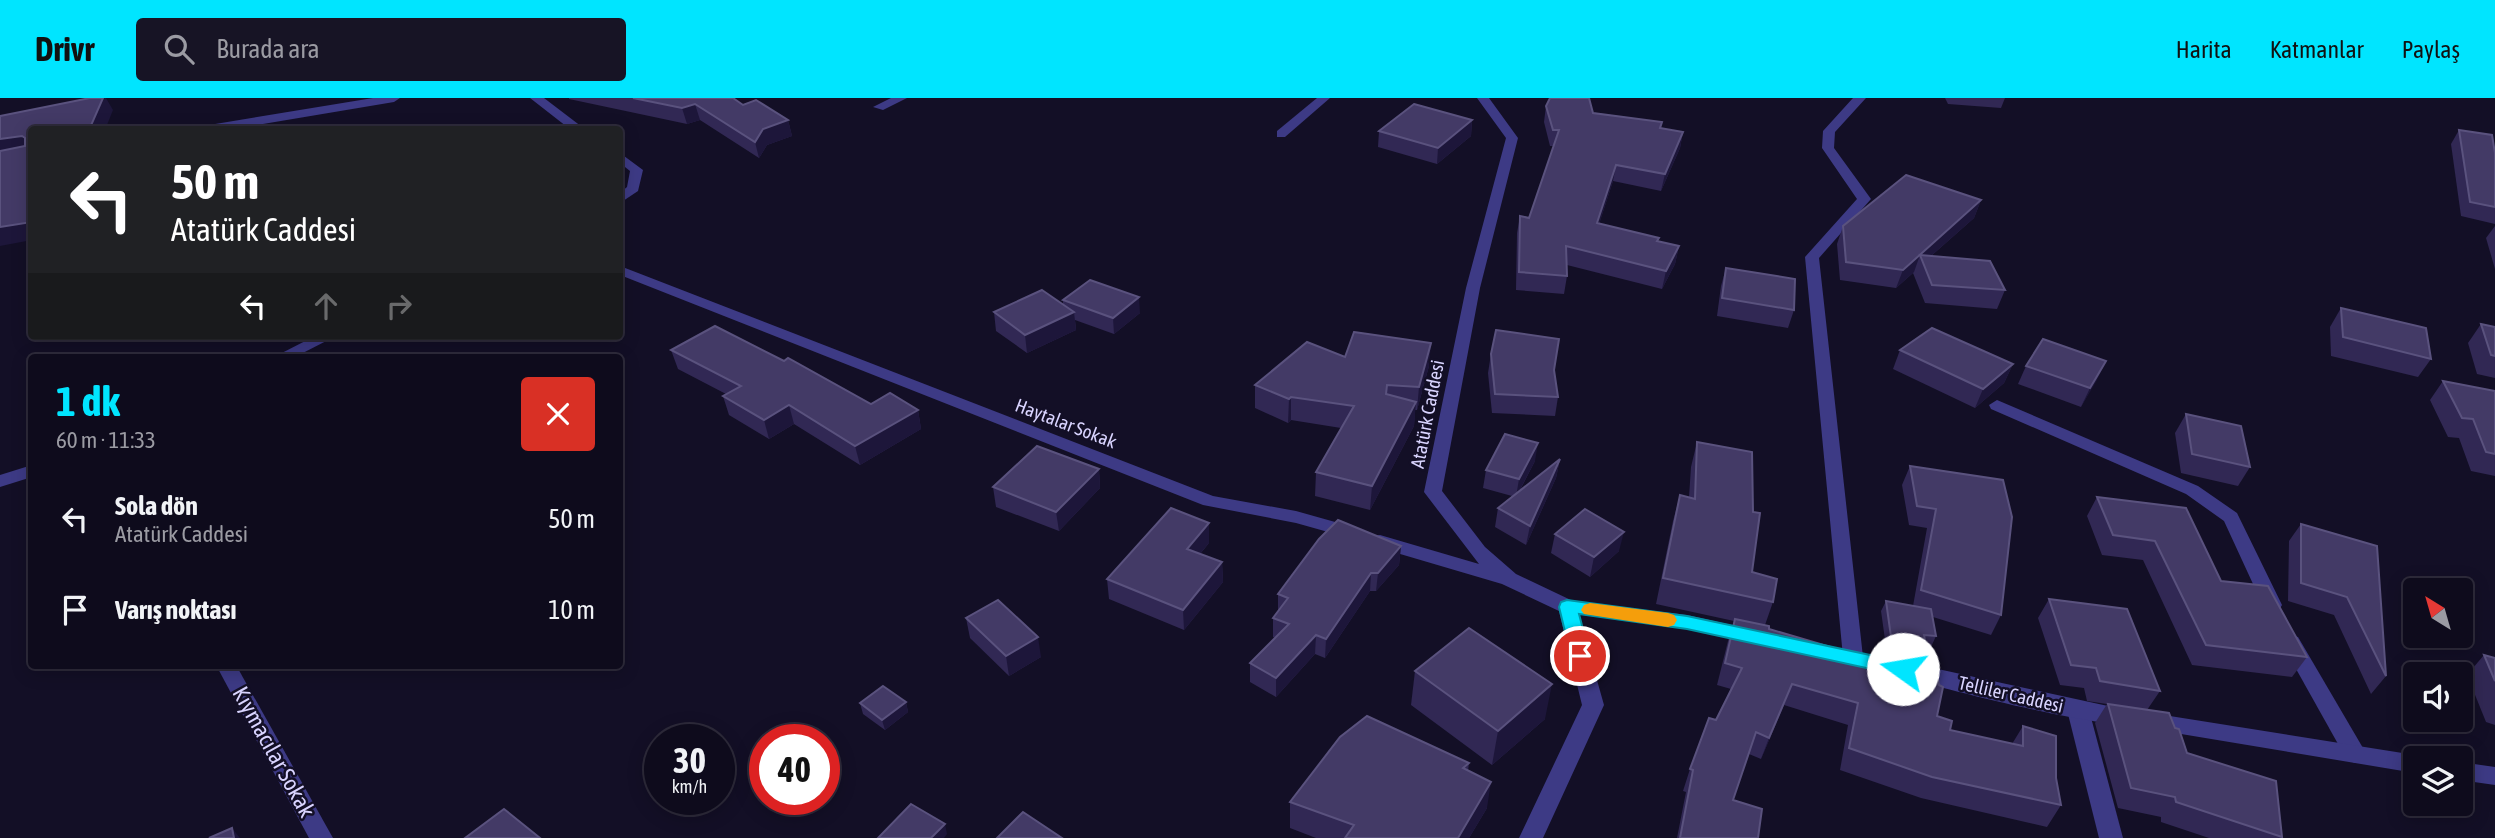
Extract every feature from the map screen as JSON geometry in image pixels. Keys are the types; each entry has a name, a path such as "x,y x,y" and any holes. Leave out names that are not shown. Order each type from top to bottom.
{"street":[{"path":"227,126 394,98"},
{"path":"536,98 574,126"},
{"path":"879,107 901,98"},
{"path":"1281,134 1324,98"},
{"name":"Atatürk Caddesi","path":"1483,98 1512,138 1473,288 1433,492 1478,552 1509,579 1567,607"},
{"path":"1853,657 1812,257 1864,199 1828,148 1829,131 1860,98"},
{"path":"623,159 637,170 633,188 623,196"},
{"name":"Haytalar Sokak","path":"623,272 1209,501 1296,517 1509,579"},
{"path":"289,354 319,340"},
{"path":"1997,405 2192,490 2231,517 2277,617 2355,754"},
{"path":"0,481 28,472"},
{"path":"1531,838 1593,705 1567,607 1687,622 1776,641"},
{"name":"Telliler Caddesi","path":"1827,652 2078,710 2403,762"},
{"name":"Kıymacılar Sokak","path":"228,669 321,838"},
{"path":"2078,710 2110,838"},
{"path":"2473,773 2495,776"}],"building":[{"path":"90,98 103,98 91,126 28,126 28,223 0,227 0,151 25,146 25,138 22,136 0,139 0,116"},
{"path":"633,98 733,98 743,105 756,100 788,120 763,129 755,142 695,104 682,108"},
{"path":"1550,98 1589,98 1593,113 1662,122 1660,128 1683,132 1665,174 1616,165 1597,223 1659,238 1657,241 1679,246 1666,271 1566,246 1567,276 1519,272 1520,216 1529,218 1559,130 1553,130 1546,106"},
{"path":"1414,104 1472,120 1438,148 1379,131"},
{"path":"2459,130 2492,135 2495,153 2495,207 2470,202"},
{"path":"1906,175 1981,200 1903,270 1846,262 1843,226"},
{"path":"1920,255 1990,261 2005,290 1932,285"},
{"path":"1726,268 1795,279 1794,310 1722,298"},
{"path":"1090,280 1139,297 1113,318 1063,300"},
{"path":"1042,290 1074,312 1025,335 994,312"},
{"path":"2341,308 2426,328 2431,359 2343,337"},
{"path":"2481,324 2495,327 2495,356 2491,355"},
{"path":"715,326 784,361 788,358 871,404 890,393 918,410 855,446 789,405 764,420 723,396 741,386 671,350"},
{"path":"1932,328 2013,364 1983,389 1900,350"},
{"path":"1496,330 1559,339 1554,370 1558,397 1495,394 1491,354"},
{"path":"1354,332 1431,343 1419,387 1387,385 1386,394 1416,402 1372,486 1316,472 1354,406 1291,397 1289,399 1255,385 1307,342 1345,357"},
{"path":"2043,339 2106,361 2090,388 2026,366"},
{"path":"2443,381 2495,391 2495,454 2486,452 2473,419 2462,418"},
{"path":"2186,414 2241,426 2250,467 2192,454"},
{"path":"1505,434 1538,443 1519,479 1486,470"},
{"path":"1697,442 1752,452 1753,512 1760,513 1752,572 1777,579 1773,602 1663,578 1680,495 1695,499"},
{"path":"1037,446 1099,469 1056,512 993,487"},
{"path":"1560,459 1530,526 1498,508"},
{"path":"1910,466 2003,480 2012,517 2001,615 1921,590 1936,509 1917,506"},
{"path":"2097,497 2186,508 2221,581 2268,586 2307,657 2206,645 2155,541 2113,535"},
{"path":"1171,508 1209,523 1187,549 1222,562 1183,610 1107,579"},
{"path":"1585,509 1624,532 1594,557 1555,534"},
{"path":"1338,520 1401,546 1378,573 1371,573 1326,639 1316,635 1276,678 1250,663 1289,624 1273,618 1288,598 1278,594 1319,539"},
{"path":"2301,524 2377,546 2386,676 2347,597 2301,583"},
{"path":"2049,599 2127,609 2160,691 2100,681 2096,668 2071,665"},
{"path":"998,600 1038,637 1006,656 966,618"},
{"path":"1886,601 1931,609 1936,636 1924,635 1927,652 1892,644"},
{"path":"1735,619 1769,626 1769,629 1902,668 1900,655 1935,663 1939,685 1943,687 1937,716 1952,721 1950,730 2023,746 2023,726 2056,736 2056,778 2061,805 1932,777 1849,748 1858,703 1792,684 1769,738 1756,732 1733,800 1762,809 1758,838 1680,838 1693,770 1690,769 1709,718 1716,720 1742,668 1725,663"},
{"path":"1469,628 1552,684 1498,731 1415,671"},
{"path":"2484,655 2495,658 2495,681"},
{"path":"883,686 906,702 882,720 860,703"},
{"path":"2108,704 2169,713 2175,728 2179,729 2187,753 2276,781 2282,837 2176,802 2175,797 2131,788"},
{"path":"1367,716 1469,763 1463,768 1491,782 1458,838 1345,838 1354,825 1290,802 1340,737"},
{"path":"911,804 945,824 931,838 878,838"},
{"path":"504,809 540,838 465,838"},
{"path":"1023,812 1062,838 997,838"},
{"path":"232,828 234,838 209,838"}],"slow traffic":[{"path":"1590,610 1668,620"}],"route":[{"path":"1580,656 1567,607 1687,622 1903,669"}]}
